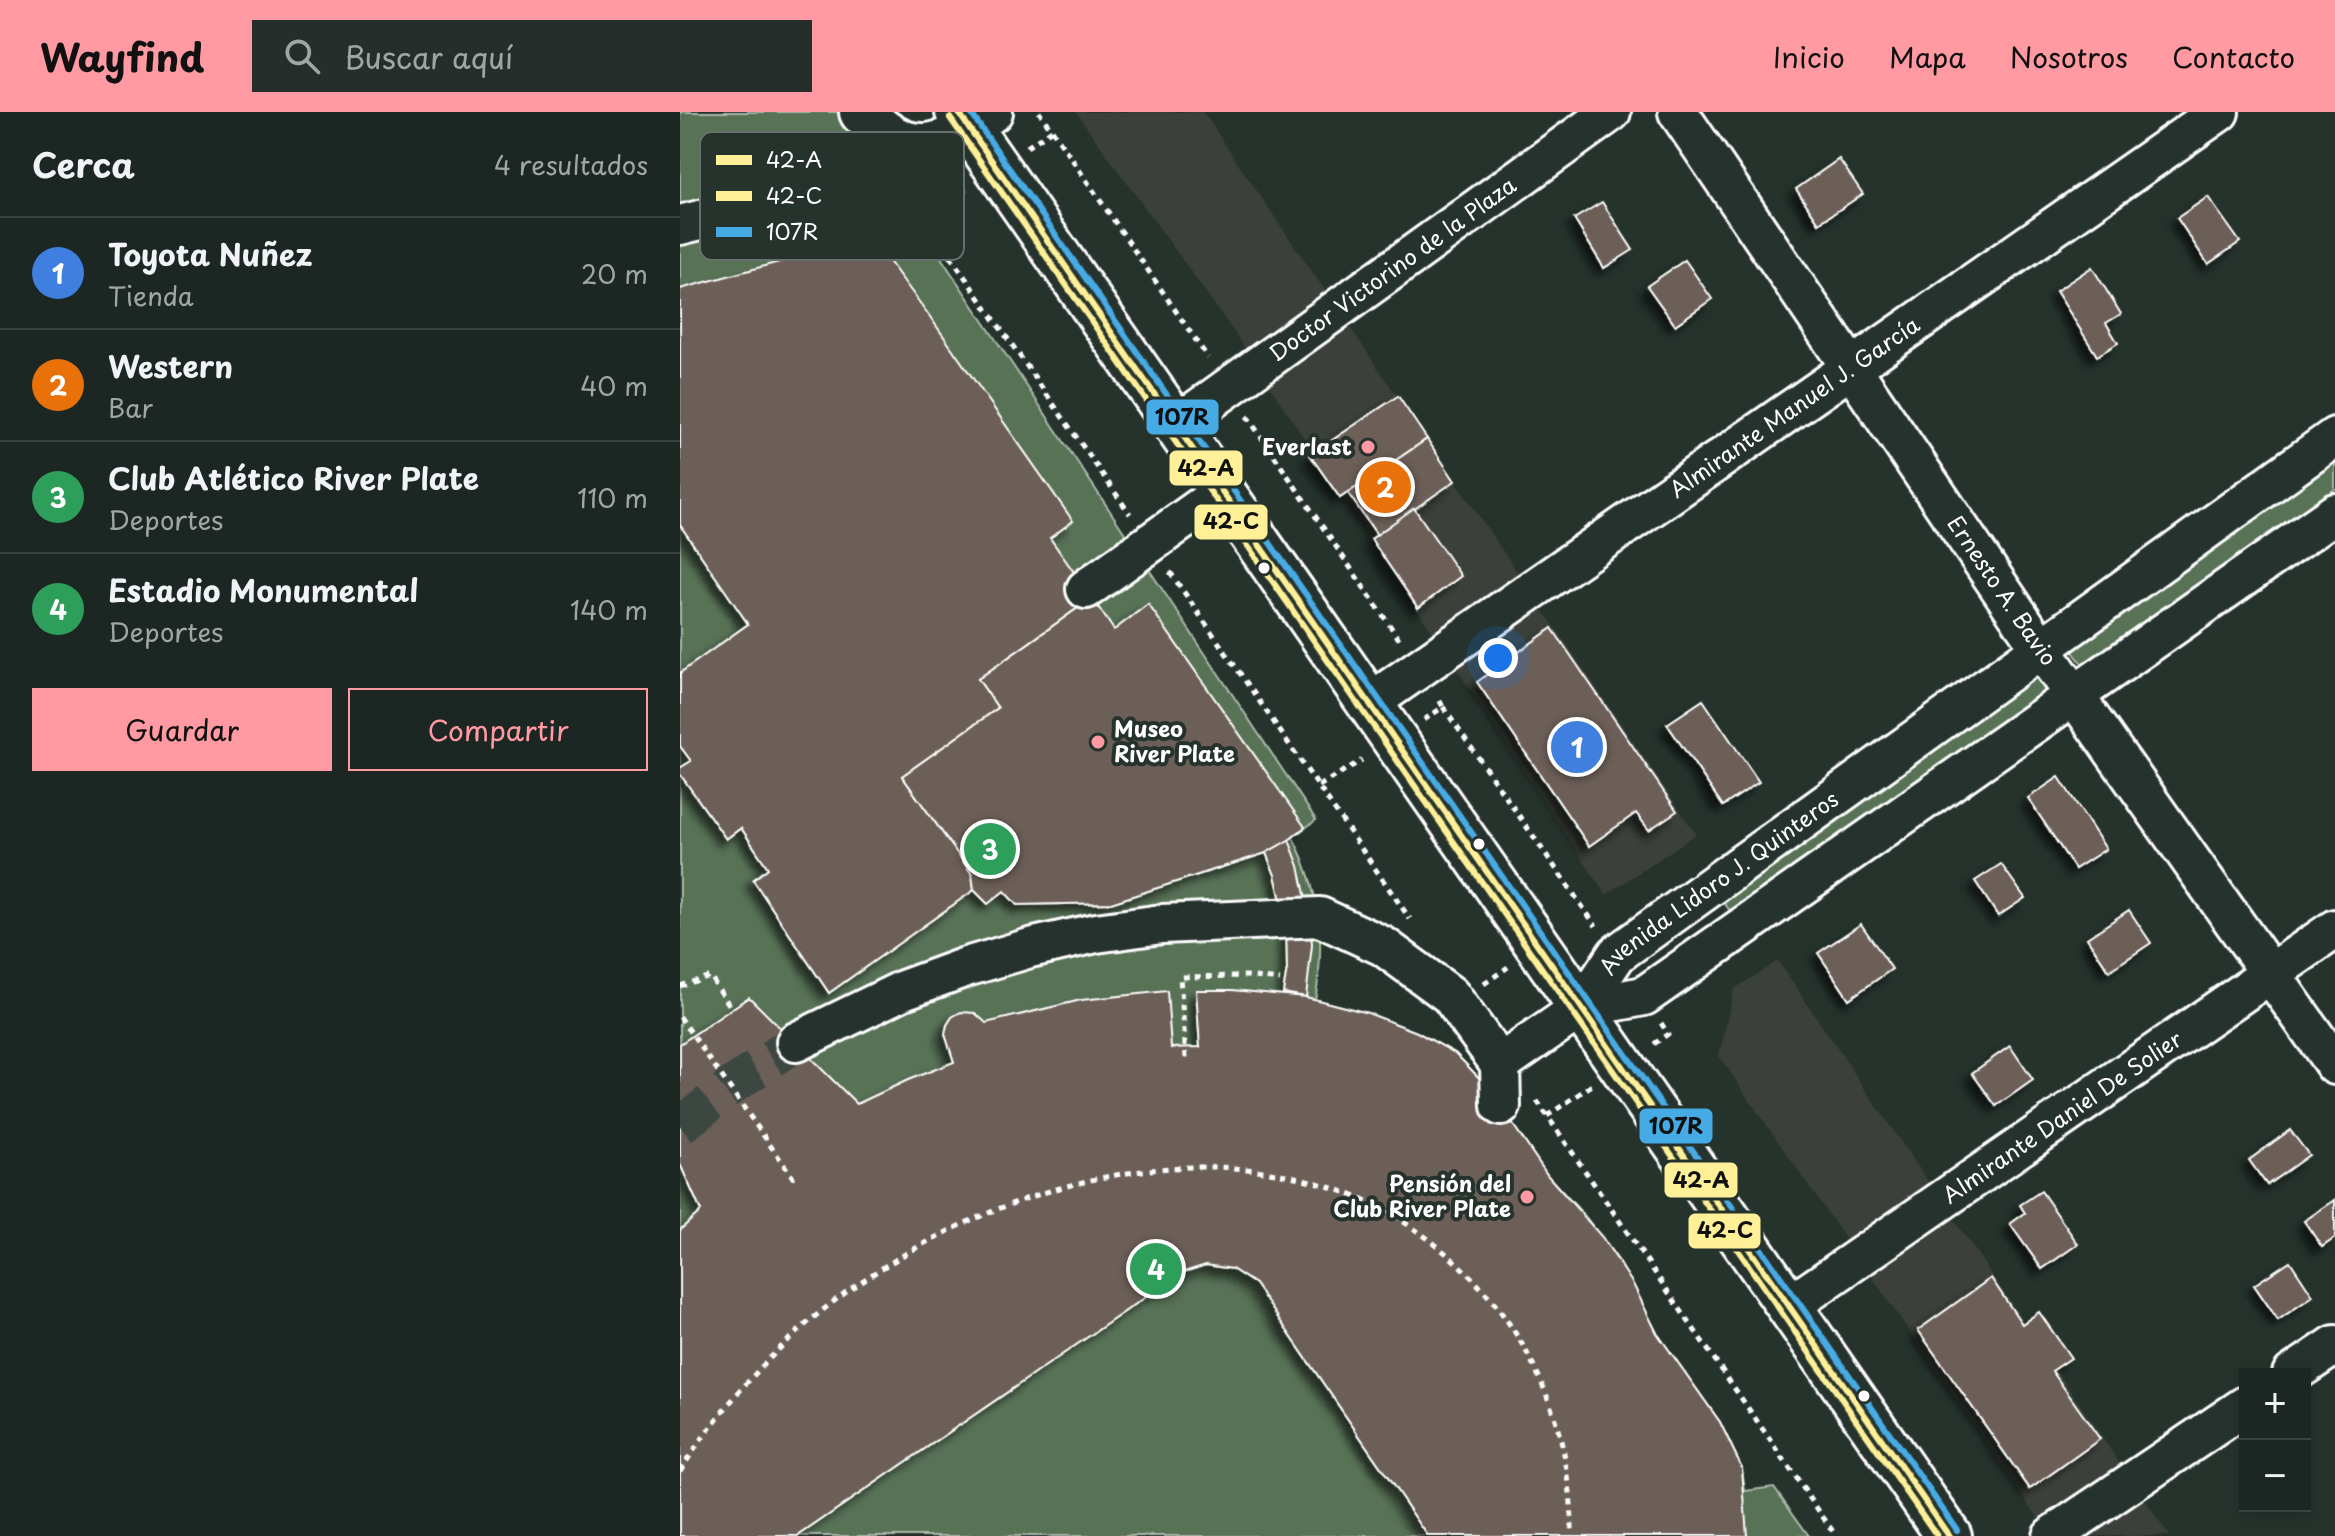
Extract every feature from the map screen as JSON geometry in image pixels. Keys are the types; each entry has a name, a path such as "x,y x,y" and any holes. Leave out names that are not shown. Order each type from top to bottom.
{"main road":[{"path":"862,112 880,132"},
{"path":"974,118 1175,426 1371,702 1949,1536"}],"street":[{"name":"Doctor Victorino de la Plaza","path":"1175,426 1611,112"},
{"name":"Ernesto A. Bavio","path":"1678,112 2073,695 2335,1065"},
{"name":"Almirante Manuel J. García","path":"1371,702 2219,112"},
{"path":"680,225 700,220"},
{"name":"Avenida Lidoro J. Quinteros","path":"1581,1008 1617,954 2335,437"},
{"path":"1086,589 1222,492"},
{"name":"Avenida Lidoro J. Quinteros","path":"1581,1008 1644,996 2335,513"},
{"path":"796,1042 903,990 1030,948 1096,933 1162,924 1320,917 1383,946 1450,995 1504,1062 1501,1106"},
{"name":"Almirante Daniel De Solier","path":"1789,1306 2335,929"},
{"path":"1504,1062 1581,1008"},
{"path":"2301,1368 2335,1345"},
{"path":"2052,1536 2239,1410"}],"path":[{"path":"952,260 1413,923"},
{"path":"1443,707 1603,936"},
{"path":"680,986 710,976 732,1009"},
{"path":"1186,1058 1180,977 1246,976 1280,980"},
{"path":"680,1017 794,1179"},
{"path":"1504,1062 1836,1536"},
{"path":"680,1471 733,1397 773,1355 817,1315 863,1280 913,1249 966,1222 1076,1184 1134,1172 1193,1166 1233,1166 1313,1180 1388,1212 1422,1234 1483,1289 1508,1321 1529,1356 1560,1431 1568,1472 1572,1536"}],"shaded area":[{"path":"1076,112 1203,112 1696,834 1606,895 1234,332"},
{"path":"1778,961 2169,1536 2051,1536 1719,1056 1734,989"}],"green space":[{"path":"680,112 844,112 857,132 700,132 700,260 943,260 1316,820 1293,837 1309,877 1318,917 1320,957 1315,1000 1455,1053 1486,1085 1548,1176 1584,1215 1619,1261 1657,1333 1720,1422 1742,1468 1745,1491 1774,1487 1809,1536 680,1536"},
{"path":"2335,455 2335,489 2083,665 2068,645"},
{"path":"2034,667 2047,689 1731,912 1718,895"}],"building":[{"path":"1839,159 1863,194 1819,223 1796,189"},
{"path":"2208,197 2240,242 2208,264 2177,218"},
{"path":"1602,202 1633,250 1604,268 1574,219"},
{"path":"787,260 888,260 1073,521 1050,538 1092,598 978,679 998,708 902,776 972,874 974,890 829,993 753,880 768,868 741,828 726,839 680,774 680,768 691,761 680,746 680,673 748,624 680,525 680,289"},
{"path":"1685,260 1712,299 1675,325 1647,286"},
{"path":"2092,267 2121,314 2106,323 2118,343 2097,356 2056,291"},
{"name":"Everlast","path":"1398,396 1427,439 1340,498 1310,455"},
{"path":"1427,439 1455,481 1377,535 1348,493"},
{"path":"1414,508 1461,576 1418,608 1371,539"},
{"name":"Museo River Plate","path":"1092,598 1114,630 1148,604 1305,827 1266,853 1111,903 1017,905 1004,891 988,904 974,890 972,874 902,776 998,708 978,679"},
{"path":"1552,628 1677,811 1649,830 1636,813 1589,846 1477,682"},
{"path":"1703,700 1759,782 1723,806 1667,724"},
{"path":"2059,777 2106,849 2075,869 2028,798"},
{"path":"1289,840 1299,866 1310,918 1312,945 1306,997 1283,993 1287,969 1286,921 1275,875 1266,853"},
{"path":"2001,864 2025,898 1998,916 1975,881"},
{"path":"2129,910 2151,943 2109,971 2087,938"},
{"path":"1861,924 1892,969 1849,999 1818,953"},
{"path":"1196,990 1306,997 1368,1013 1417,1032 1455,1053 1486,1085 1548,1176 1602,1237 1633,1284 1657,1333 1720,1422 1742,1468 1747,1536 1428,1536 1255,1284 1232,1269 1206,1265 1181,1273 798,1536 680,1536 680,1230 701,1211 680,1164 680,1044 749,997 857,1104 954,1062 945,1034 952,1017 961,1012 975,1013 986,1023 1081,1000 1167,991 1171,1048 1200,1047"},
{"path":"2010,1046 2033,1080 1996,1106 1972,1073"},
{"path":"2290,1130 2309,1155 2267,1185 2249,1160"},
{"path":"2041,1191 2078,1244 2042,1269 2010,1224 2025,1213 2020,1205"},
{"path":"2335,1200 2335,1238 2322,1247 2304,1221"},
{"path":"2290,1261 2313,1296 2278,1320 2254,1285"},
{"path":"1991,1278 2022,1324 2039,1312 2071,1358 2052,1371 2100,1439 2030,1489 1918,1330"}],"tunnel":[{"path":"680,1126 796,1042"}],"transit line":[{"name":"42-A","path":"958,112 1949,1536"},
{"name":"107R","path":"970,112 1957,1530"},
{"name":"42-C","path":"950,118 960,132"},
{"name":"42-C","path":"964,138 1937,1536"}],"place":[{"name":"Everlast","path":"1368,447"},
{"name":"Western","path":"1385,487"},
{"name":"Museo River Plate","path":"1098,742"},
{"name":"Toyota Nuñez","path":"1577,747"},
{"name":"Club Atlético River Plate","path":"990,849"},
{"name":"Pensión del Club River Plate","path":"1527,1197"},
{"name":"Estadio Monumental","path":"1156,1269"}]}
